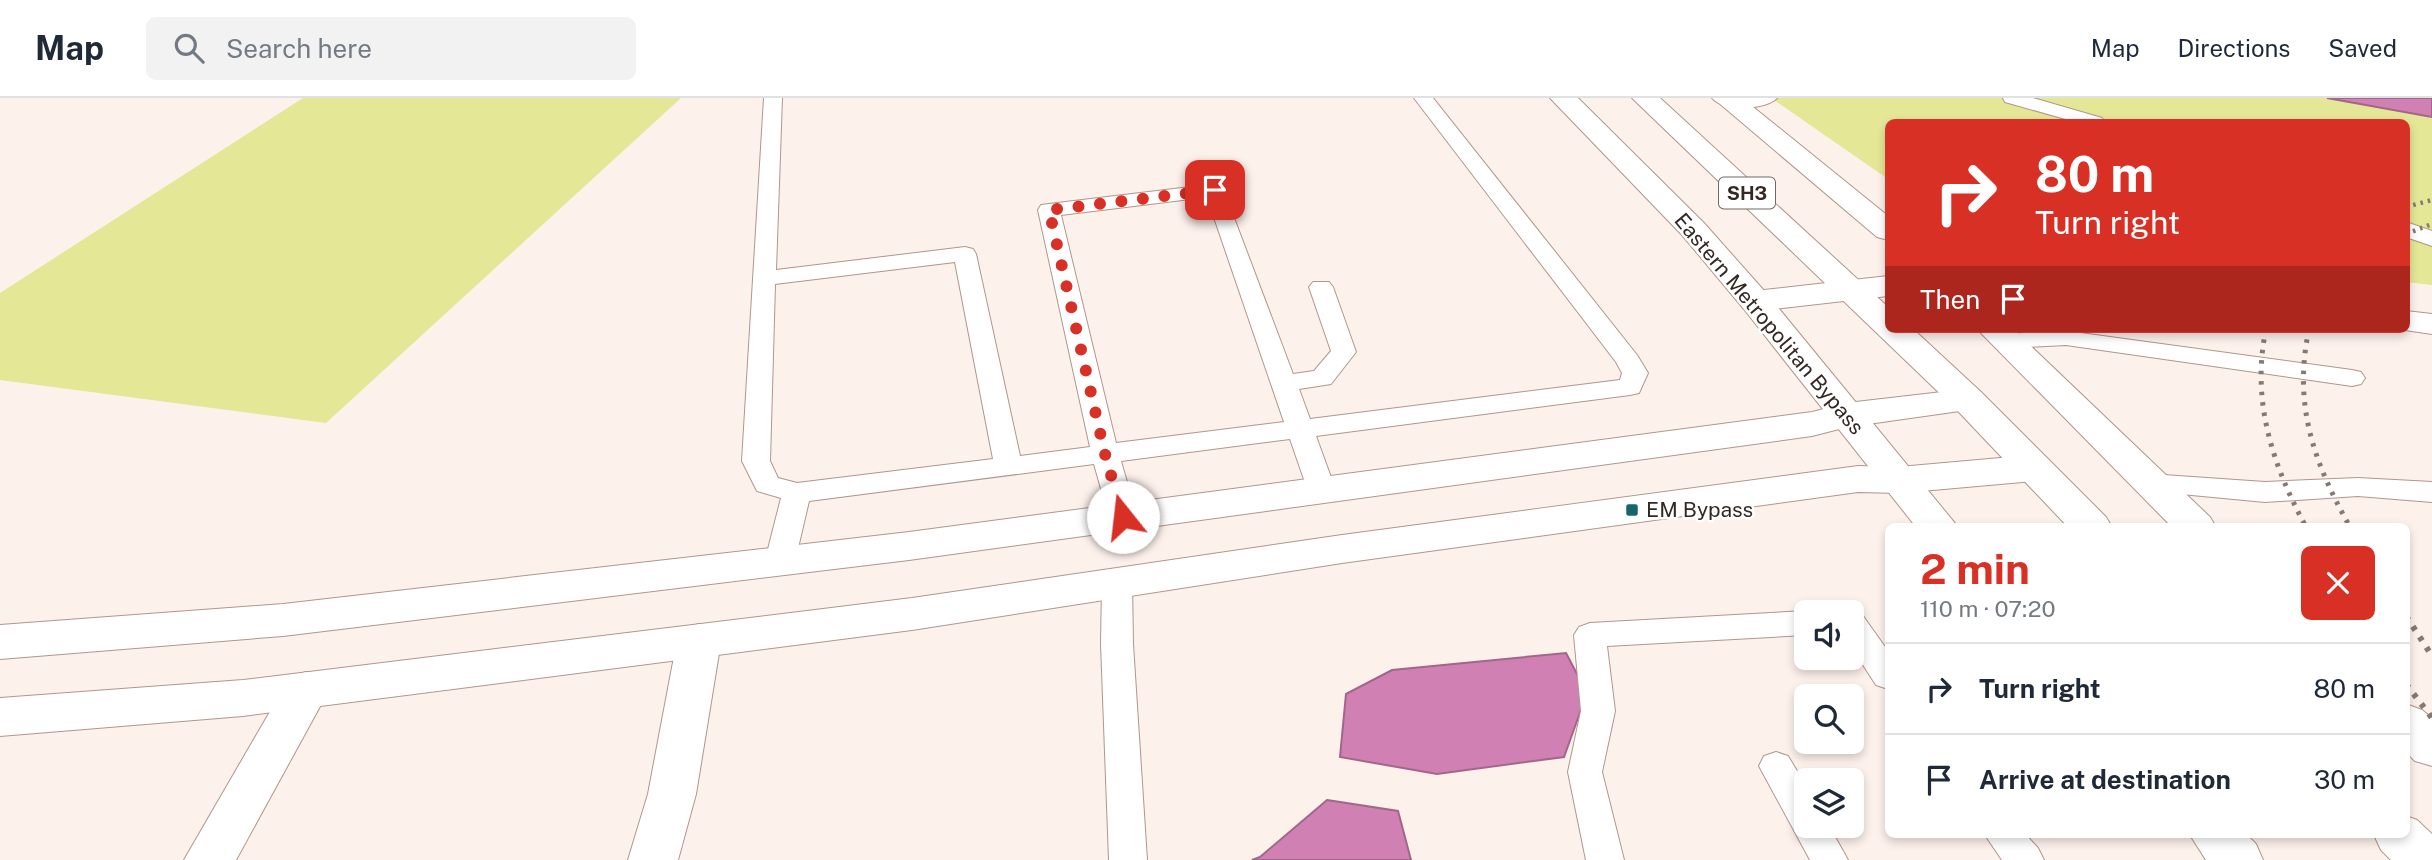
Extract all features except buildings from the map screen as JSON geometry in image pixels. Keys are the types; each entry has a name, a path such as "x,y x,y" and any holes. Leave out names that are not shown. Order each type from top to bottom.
{"main road":[{"name":"Eastern Metropolitan Bypass","path":"1563,98 1693,229 1755,301 1935,523"},
{"name":"SH3","path":"1644,98 1885,322"},
{"path":"1726,100 1885,229"},
{"path":"1755,301 1885,286"},
{"path":"2410,321 2432,324"},
{"path":"1897,333 1968,400 2088,523"},
{"path":"1999,335 2192,523"},
{"path":"0,642 282,620 780,561 1322,491 1968,400"},
{"path":"0,717 306,690 912,614 1342,549 1831,483 2035,468"},
{"path":"653,860 672,794 699,641"},
{"path":"209,860 306,690"},
{"path":"2410,727 2432,747"},
{"path":"2218,838 2238,860"},
{"path":"2402,838 2425,860"}],"lane":[{"path":"773,98 756,461 767,484 797,493 1630,387 1635,373 1628,360 1423,98"},
{"path":"1726,100 1768,98"},
{"path":"2012,98 2085,119"},
{"path":"1123,517 1105,454 1049,210 1215,190 1322,491"},
{"path":"2410,231 2432,239"},
{"path":"764,278 965,254 1008,466"},
{"path":"1282,384 1322,378 1344,352 1321,286"},
{"path":"1999,335 2066,338 2352,378"},
{"path":"2149,484 2265,492 2358,487 2432,492"},
{"path":"780,561 797,493"},
{"path":"1118,583 1116,626 1128,860"},
{"path":"1605,860 1585,772 1598,711 1590,635 1794,625"},
{"path":"1864,641 1885,672"},
{"path":"1776,766 1794,798"},
{"path":"1817,838 1829,860"},
{"path":"2006,838 2025,860"}],"green space":[{"path":"303,98 681,98 326,423 0,380 0,293"},
{"path":"1771,98 2432,98 2432,285 2410,282 2410,119 1885,119 1885,177"}],"shaded area":[{"path":"2327,98 2432,98 2432,117"},
{"path":"1566,653 1587,693 1564,757 1437,774 1340,757 1346,694 1392,670"},
{"path":"1327,800 1398,811 1411,860 1252,860 1260,857"}],"railway":[{"path":"2410,206 2432,200"},
{"path":"2410,232 2432,224"},
{"path":"2265,333 2261,381 2268,431 2283,479 2304,523"},
{"path":"2308,333 2303,382 2305,407 2317,455 2348,523"},
{"path":"2410,622 2432,656"},
{"path":"2410,689 2432,718"}],"place":[{"name":"EM Bypass","path":"1632,510"}],"route":[{"path":"1123,517 1105,454 1049,210 1215,190"}]}
